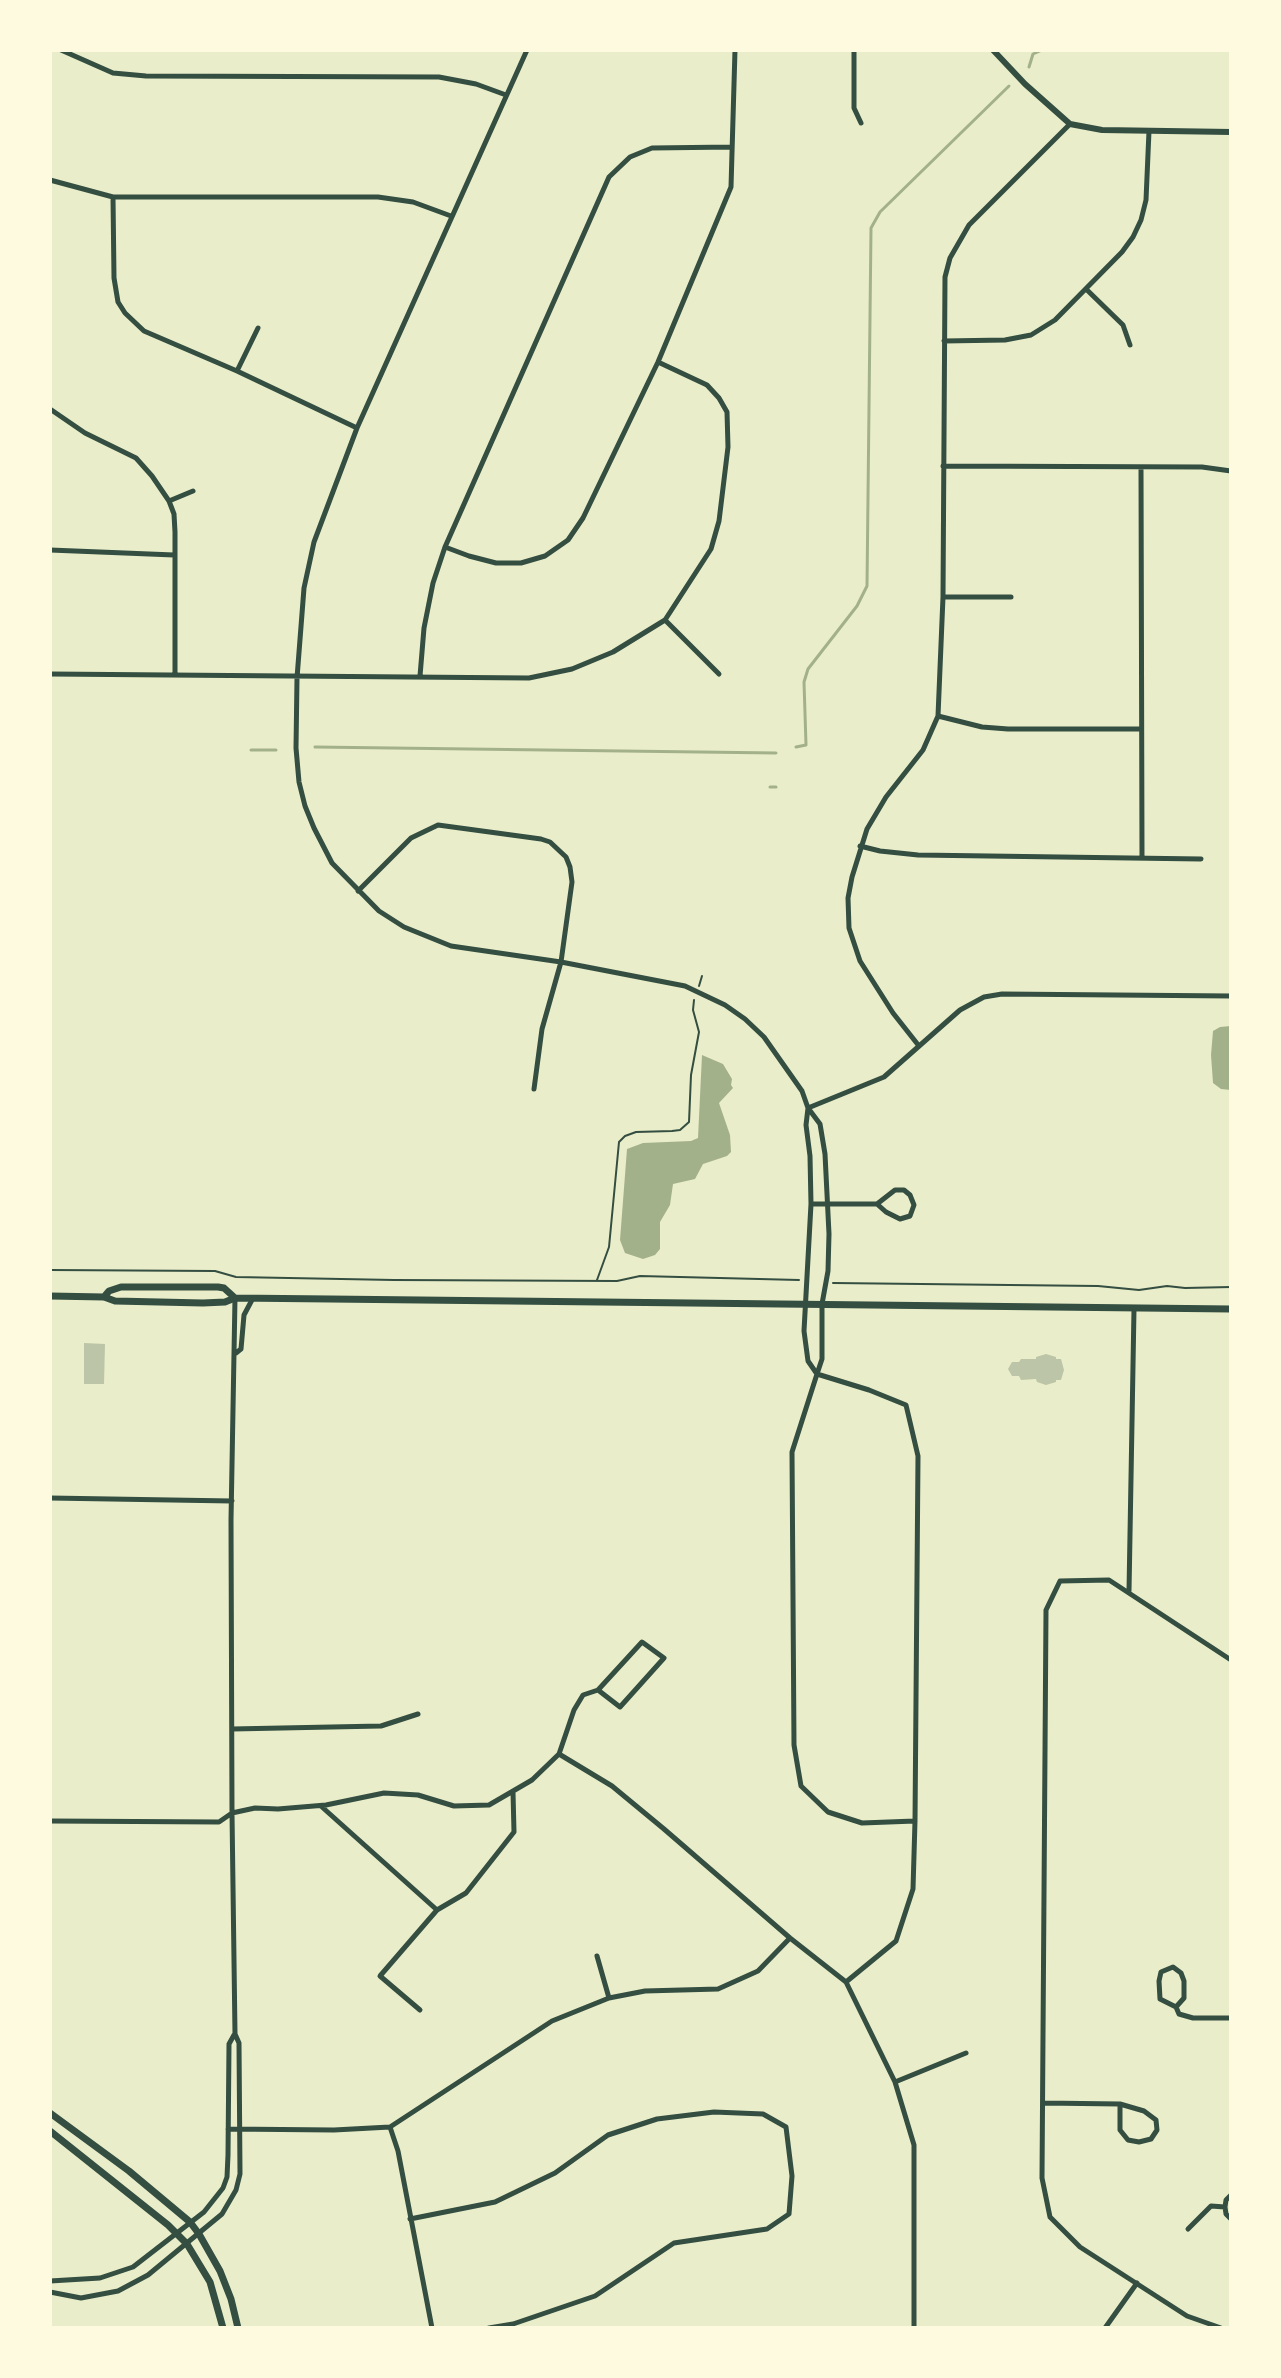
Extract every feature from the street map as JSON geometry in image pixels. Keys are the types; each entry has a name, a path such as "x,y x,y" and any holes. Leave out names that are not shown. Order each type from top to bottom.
{"main road":[{"path":"104,1297 109,1291 121,1287 218,1287 224,1288 235,1298"},
{"path":"50,1296 218,1303 235,1298 253,1298 1231,1309"},
{"path":"50,2113 129,2171 190,2222 220,2271 238,2328"},
{"path":"50,2131 187,2244 210,2282 223,2328"}],"street":[{"path":"61,50 113,73 146,76 439,77 476,84 506,95"},
{"path":"527,50 357,428 314,542 304,588 297,678 299,782 305,806 332,863 379,911 404,927 451,946 664,980 697,990 745,1019 764,1037 802,1091 808,1108 820,1124 828,1205 822,1359 792,1452 794,1745 801,1786 828,1812 862,1823 915,1821"},
{"path":"445,547 496,563 521,563 545,556 568,540 583,518 658,362 731,187 735,50"},
{"path":"854,50 854,108 861,123"},
{"path":"993,50 1070,124 1088,129 1231,132"},
{"path":"919,1046 893,1013 860,961 849,928 848,898 860,846 875,814 923,750 938,716 943,597 945,277 958,241 969,225 1070,124"},
{"path":"944,341 1005,340 1031,335 1055,320 1086,289 1122,252 1141,220 1146,200 1149,131"},
{"path":"420,676 424,628 445,547 609,177 630,157 652,148 732,147"},
{"path":"50,180 113,197 378,197 413,202 451,216"},
{"path":"113,197 114,278 118,302 144,331 357,428"},
{"path":"1086,289 1123,325 1130,345"},
{"path":"237,371 258,328"},
{"path":"50,674 529,678 572,669 613,652 665,620 711,549 719,521 728,436 727,412 707,385 658,362"},
{"path":"50,409 85,433 136,458 169,501 174,514 175,532 175,675"},
{"path":"943,466 1202,467 1231,471"},
{"path":"1141,468 1142,858"},
{"path":"169,501 193,491"},
{"path":"50,550 174,555"},
{"path":"943,597 1011,597"},
{"path":"665,620 719,674"},
{"path":"938,716 982,727 1008,729 1140,729"},
{"path":"358,891 411,838 438,825 550,842 566,857 571,874 561,962 542,1029 534,1089"},
{"path":"860,846 918,855 1201,859"},
{"path":"808,1108 884,1077 971,1003 984,997 1002,994 1231,996"},
{"path":"808,1108 806,1125 811,1204 804,1304 808,1361 817,1374 906,1405 918,1456 913,1889 896,1941 846,1982"},
{"path":"811,1204 877,1204 895,1190 904,1190 914,1205 910,1216 900,1219 877,1204"},
{"path":"50,2292 81,2298 118,2291 148,2275 222,2214 236,2190 240,2174 232,1813 235,1298"},
{"path":"236,1353 241,1349 244,1315 253,1298"},
{"path":"1129,1592 1134,1309"},
{"path":"50,1498 232,1501"},
{"path":"1221,2328 1187,2316 1080,2247 1050,2217 1042,2178 1046,1610 1060,1581 1109,1580 1231,1660"},
{"path":"50,1821 219,1822 232,1813 255,1808 321,1806 384,1793 418,1795 454,1806 489,1805 532,1780 559,1754 574,1710 583,1695 598,1690 642,1642 664,1658 620,1707 598,1690"},
{"path":"232,1729 381,1726 418,1714"},
{"path":"559,1754 612,1786 846,1982 895,2082 914,2145 914,2328"},
{"path":"420,2010 380,1976 437,1910 466,1893 514,1832 513,1791"},
{"path":"321,1806 437,1910"},
{"path":"228,2129 390,2127 552,2021 609,1998 645,1991 718,1989 758,1971 790,1938"},
{"path":"597,1956 609,1998"},
{"path":"1176,2007 1184,1998 1184,1981 1181,1973 1173,1967 1161,1972 1160,1999 1176,2007 1179,2014 1193,2018 1231,2018"},
{"path":"50,2281 79,2281 120,2273 144,2260 204,2212 223,2188 227,2177 229,2044 235,2034"},
{"path":"895,2082 966,2053"},
{"path":"1043,2103 1120,2104 1144,2111 1156,2120 1157,2130 1151,2139 1139,2142 1128,2140 1120,2130 1120,2104"},
{"path":"410,2219 495,2202 555,2173 608,2135 657,2119 714,2112 763,2114 786,2127 792,2176 789,2214 767,2229 674,2243 595,2296 513,2324 489,2328"},
{"path":"390,2127 398,2151 432,2328"},
{"path":"1231,2195 1225,2207 1231,2219"},
{"path":"1188,2229 1211,2206 1225,2207"},
{"path":"1105,2328 1137,2283"}],"path":[{"path":"597,1280 609,1247 619,1142 636,1132 680,1130 689,1122 691,1075 699,1032 692,1006 702,976"},
{"path":"50,1270 215,1271 248,1278 623,1281 640,1276 807,1280"},
{"path":"827,1283 1098,1286 1139,1290 1231,1287"}],"shaded area":[{"path":"1231,1026 1231,1090 1221,1089 1213,1083 1211,1055 1213,1031"},
{"path":"702,1055 723,1064 732,1079 733,1088 719,1103 730,1135 731,1152 703,1164 695,1179 673,1184 670,1205 660,1222 660,1249 655,1255 643,1259 625,1253 620,1240 627,1149 643,1143 698,1138"}],"building":[{"path":"84,1343 105,1344 104,1384 84,1384"},
{"path":"1046,1354 1061,1359 1064,1370 1061,1380 1046,1385 1036,1379 1021,1380 1019,1376 1012,1376 1008,1369 1012,1362 1036,1359"}],"waterway":[{"path":"1029,67 1033,54 1042,50"},
{"path":"796,747 806,745 804,682 808,669 857,606 867,586 871,228 880,212 1009,86"},
{"path":"315,747 776,753"},
{"path":"251,750 276,750"},
{"path":"770,787 776,787"}]}
